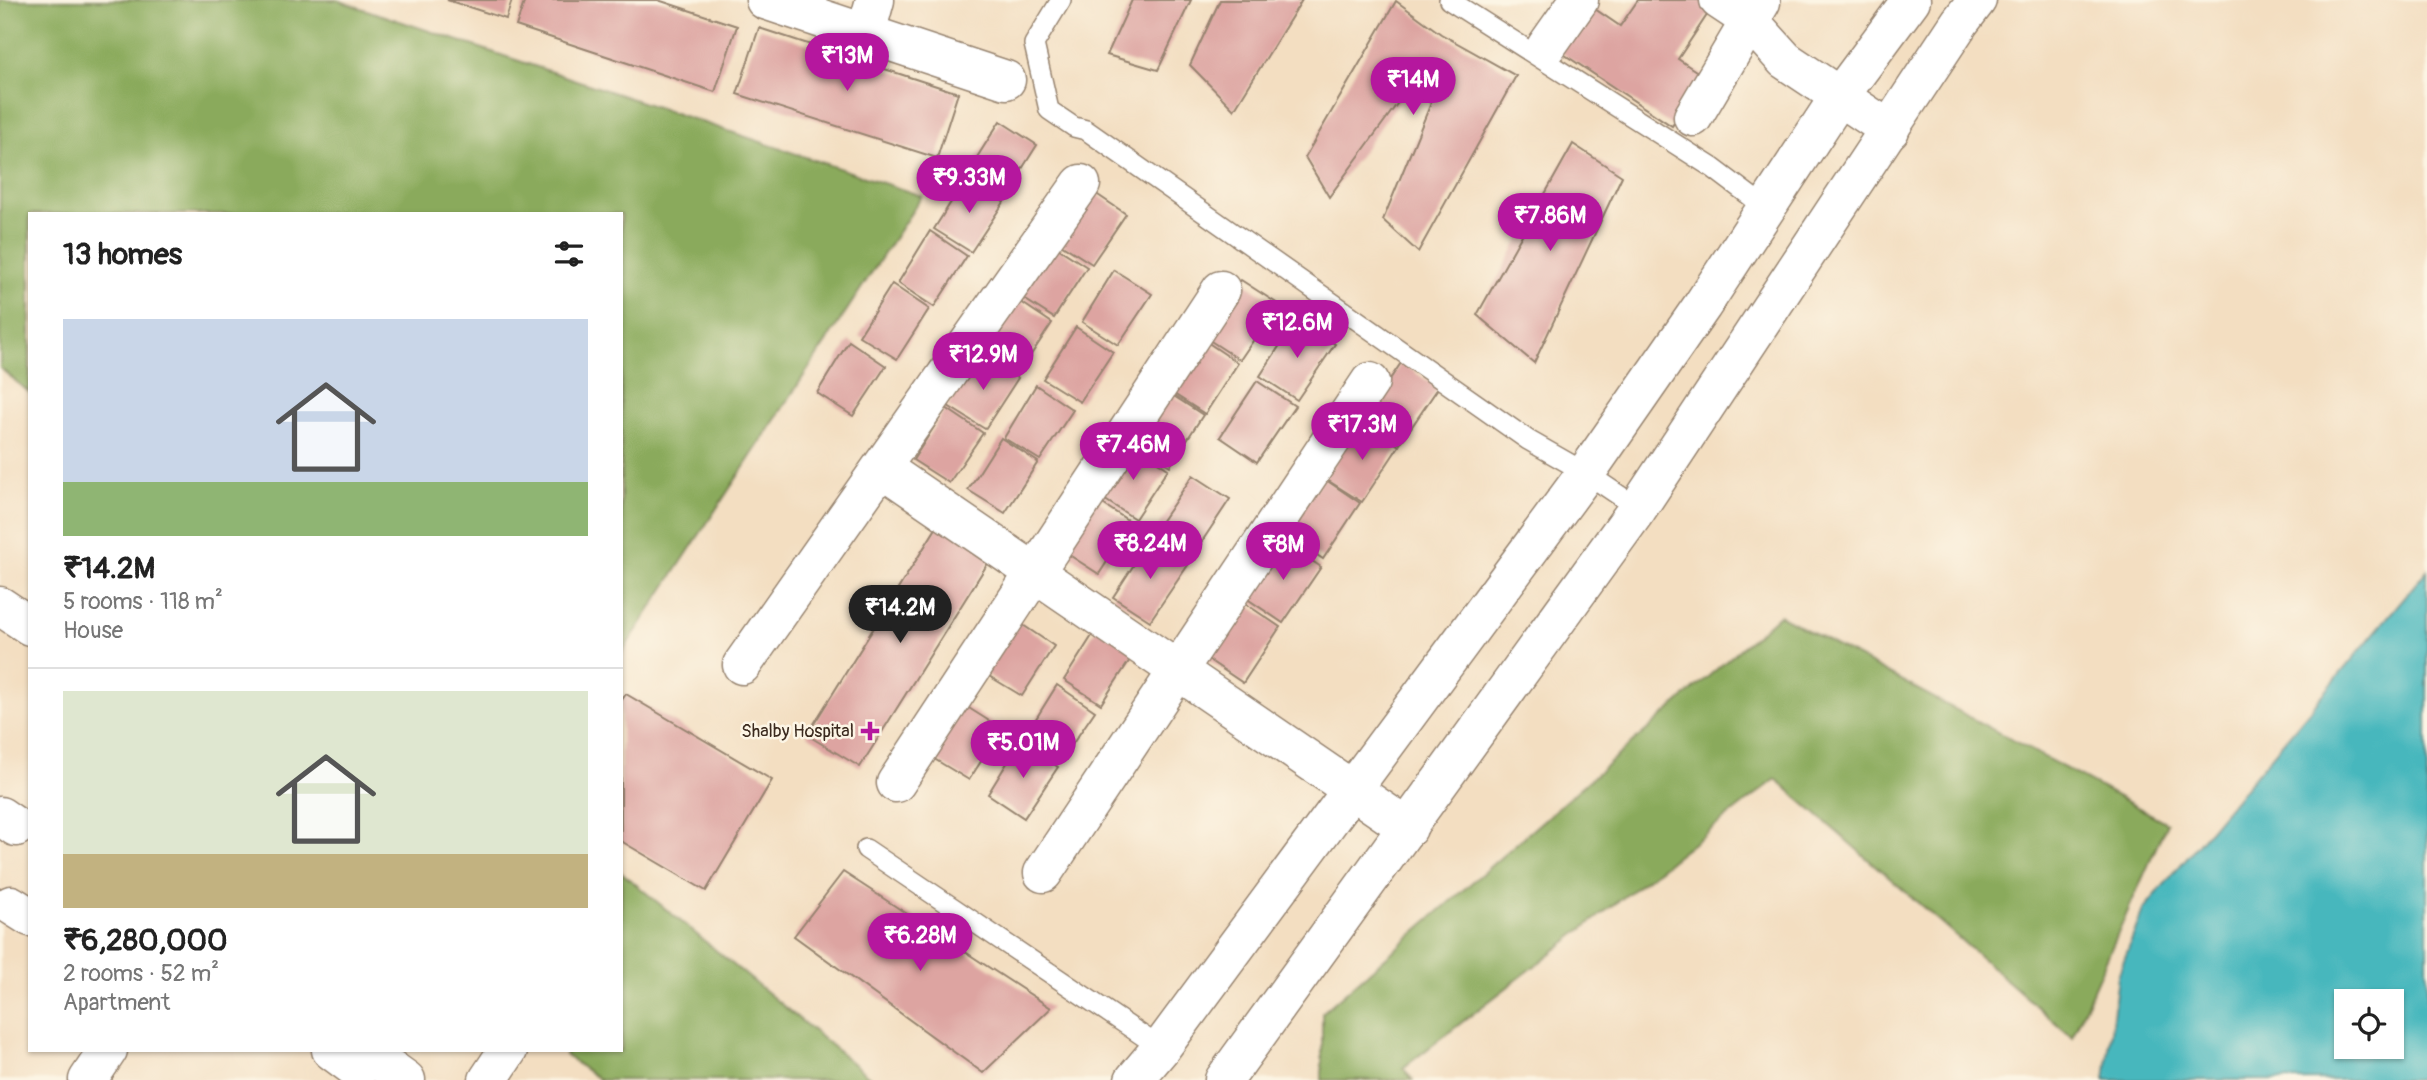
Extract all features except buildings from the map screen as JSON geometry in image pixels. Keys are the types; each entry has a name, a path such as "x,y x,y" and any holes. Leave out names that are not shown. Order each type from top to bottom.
{"street":[{"path":"1546,47 1579,0"},
{"path":"1144,1071 1586,473 1839,97 1911,0"},
{"path":"1224,1080 1638,508 1977,0"},
{"path":"769,1 870,17 1006,80"},
{"path":"1693,117 1744,7 1785,60 1890,130"},
{"path":"742,665 1081,184"},
{"path":"896,783 1221,290"},
{"path":"1044,873 1370,382"},
{"path":"882,468 1408,828"},
{"path":"0,606 28,625"},
{"path":"88,1080 107,1052"},
{"path":"488,1080 507,1052"},
{"path":"357,1061 406,1080"}],"lane":[{"path":"1061,0 1034,44 1049,110 1074,127 1086,130 1528,440 1586,473 1638,508"},
{"path":"1449,0 1713,168 1766,208"},
{"path":"866,849 1144,1071"}],"green space":[{"path":"0,0 337,0 922,196 623,651 623,212 28,212 28,391 0,368"},
{"path":"1779,615 2167,823 2072,1037 1776,779 1403,1068 1413,1080 1322,1080 1322,1013"},
{"path":"623,874 873,1080 600,1080 565,1055 566,1052 623,1052"}],"water":[{"path":"2427,570 2427,1080 2105,1080 2118,976 2143,910"}],"place":[{"name":"Shalby Hospital","path":"870,731"}]}
